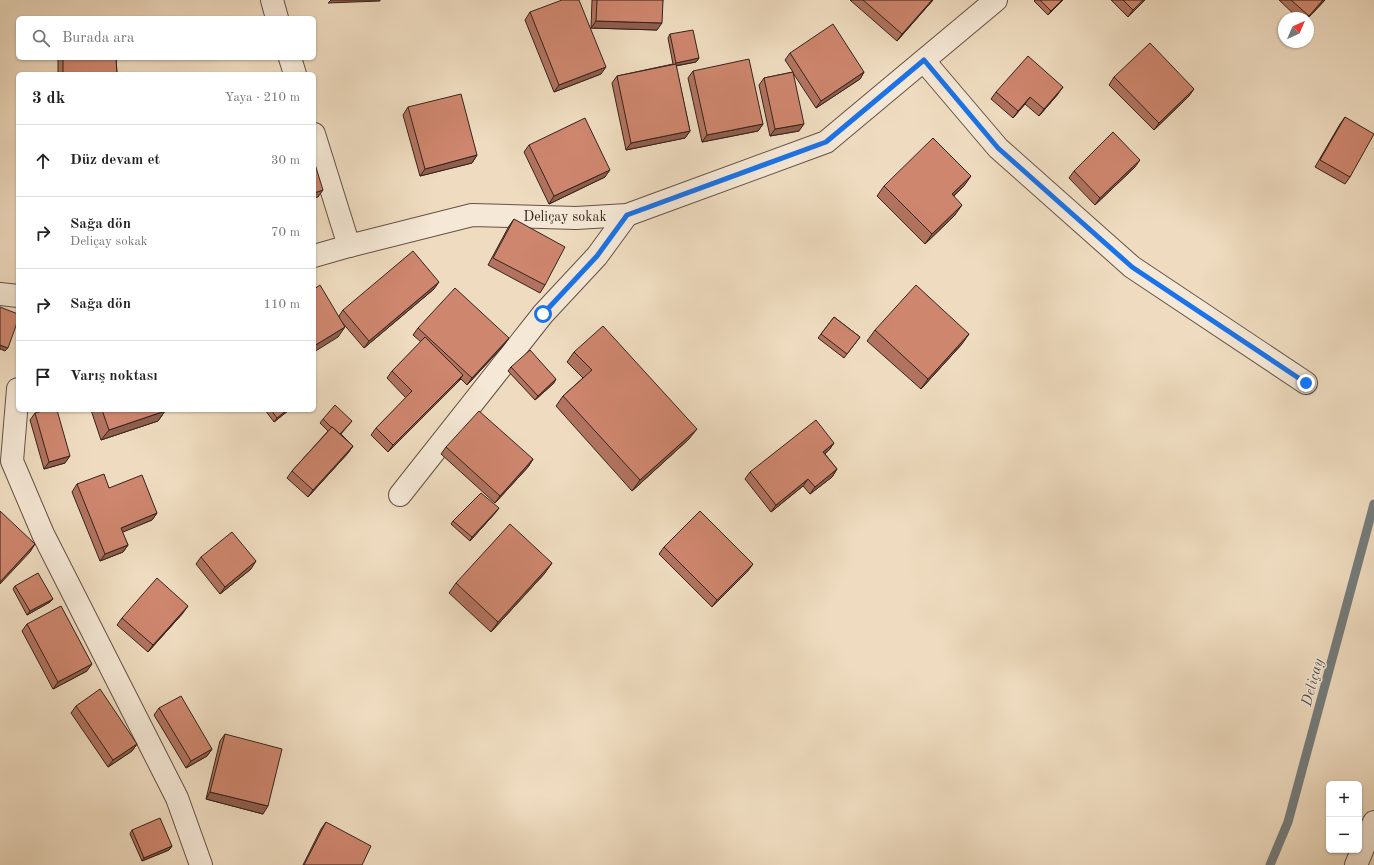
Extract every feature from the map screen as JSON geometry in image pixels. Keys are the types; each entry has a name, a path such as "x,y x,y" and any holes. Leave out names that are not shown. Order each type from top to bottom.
{"street":[{"path":"272,0 276,16"},
{"name":"Deliçay sokak","path":"316,255 472,215 576,218 627,215 826,142 996,0"},
{"path":"291,60 294,72"},
{"path":"924,60 998,148 1132,267 1306,383"},
{"path":"316,140 349,246"},
{"path":"400,495 543,314 597,256 627,215"},
{"path":"0,294 16,296"},
{"path":"16,412 12,461 43,534 177,798 201,865"},
{"path":"1356,865 1374,822"}],"building":[{"path":"562,0 579,0 606,67 559,85 530,12"},
{"path":"597,0 663,0 662,23 596,21"},
{"path":"863,0 932,0 902,34"},
{"path":"1040,0 1062,0 1051,11"},
{"path":"1123,0 1143,0 1133,10"},
{"path":"1291,0 1323,0 1312,12 1304,12"},
{"path":"833,24 864,72 821,101 790,53"},
{"path":"693,30 699,58 676,63 670,34"},
{"path":"1150,43 1194,89 1159,123 1114,77"},
{"path":"1028,56 1063,87 1044,109 1030,97 1018,111 996,92"},
{"path":"749,59 763,124 707,135 693,71"},
{"path":"63,60 116,60 117,72 63,72"},
{"path":"676,64 690,131 631,143 617,76"},
{"path":"793,72 804,124 775,129 764,78"},
{"path":"461,94 477,155 425,169 408,107"},
{"path":"1345,117 1374,134 1350,177 1320,160"},
{"path":"585,118 610,170 554,196 529,145"},
{"path":"1113,132 1140,160 1100,198 1074,171"},
{"path":"933,138 971,176 952,194 962,205 932,234 884,186"},
{"path":"316,167 323,190 316,192"},
{"path":"514,219 565,247 545,285 493,258"},
{"path":"413,251 439,282 369,341 343,310"},
{"path":"320,285 345,327 316,345 316,288"},
{"path":"916,285 969,334 928,379 875,330"},
{"path":"455,288 509,338 472,378 418,328"},
{"path":"0,307 16,313 16,326 8,348 0,345"},
{"path":"834,317 860,337 847,354 821,334"},
{"path":"603,326 697,429 640,480 563,396 592,370 574,352"},
{"path":"425,337 463,375 393,445 376,428 412,391 392,371"},
{"path":"530,350 556,379 538,396 511,367"},
{"path":"335,405 352,421 340,434 323,419"},
{"path":"479,411 533,459 500,496 446,447"},
{"path":"58,412 70,456 49,462 35,413"},
{"path":"103,412 162,412 109,430"},
{"path":"272,412 284,412 277,418"},
{"path":"816,420 834,443 823,452 837,469 815,487 808,479 776,505 750,472"},
{"path":"332,427 353,446 313,490 292,471"},
{"path":"104,474 109,488 142,475 157,513 121,528 128,545 105,554 77,484"},
{"path":"481,493 499,508 472,537 453,521"},
{"path":"0,511 35,544 0,582"},
{"path":"700,511 753,564 717,600 664,547"},
{"path":"510,524 552,563 498,622 456,583"},
{"path":"232,532 256,561 225,587 201,557"},
{"path":"38,573 53,599 30,611 15,586"},
{"path":"157,578 188,606 153,645 122,618"},
{"path":"61,606 92,664 58,682 27,624"},
{"path":"100,689 137,744 113,760 76,706"},
{"path":"181,696 212,749 191,761 159,708"},
{"path":"225,734 282,749 268,806 210,792"},
{"path":"160,818 172,846 144,858 132,830"},
{"path":"326,822 371,846 362,865 304,865"}],"waterway":[{"name":"Deliçay","path":"1270,865 1288,822 1374,504"}],"route":[{"path":"543,314 597,256 627,215 826,142 924,60 998,148 1132,267 1306,383"}]}
